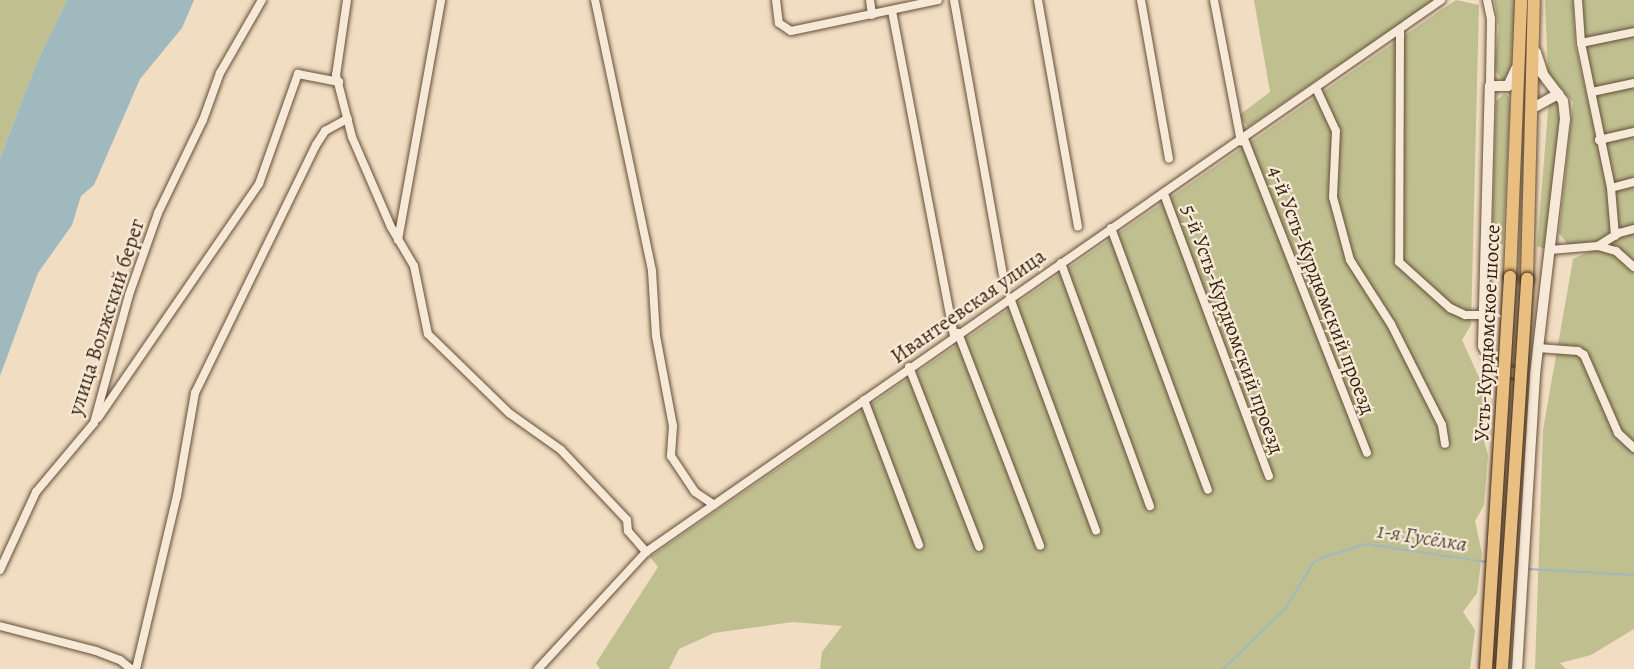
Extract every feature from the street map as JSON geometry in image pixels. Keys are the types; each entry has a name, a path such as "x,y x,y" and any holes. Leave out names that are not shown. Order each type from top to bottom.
{"main road":[{"name":"Усть-Курдюмское шоссе","path":"1486,669 1519,106 1521,0"},
{"name":"Усть-Курдюмское шоссе","path":"1502,669 1527,279 1536,52 1534,0"}],"street":[{"name":"улица Волжский берег","path":"0,570 36,492 94,423 129,295 158,213 204,120 220,73 262,0"},
{"path":"347,0 336,75 352,137 398,240 414,266 428,334 509,413 561,450 627,520 628,531 645,552"},
{"path":"398,240 441,0"},
{"path":"595,0 652,272 656,336 673,426 671,456 695,492 714,505"},
{"path":"776,0 784,29 791,31 938,0"},
{"path":"870,0 872,15"},
{"path":"954,0 1003,274"},
{"path":"1038,0 1078,226"},
{"path":"1141,0 1169,159"},
{"name":"4-й Усть-Курдюмский проезд","path":"1214,0 1242,140 1367,453"},
{"name":"Ивантеевская улица","path":"538,669 645,552 1111,228 1400,31 1441,0"},
{"path":"1487,0 1491,19 1484,346 1494,365"},
{"path":"1578,0 1581,43 1592,92 1599,140 1611,188 1615,236"},
{"path":"892,11 956,335 1041,546"},
{"path":"1400,31 1399,262 1450,308 1465,315 1485,315"},
{"path":"1581,43 1634,32"},
{"path":"1517,669 1531,374 1538,348 1565,119 1558,94 1543,74 1536,52"},
{"path":"1490,86 1503,87 1514,79 1520,63"},
{"path":"94,423 260,184 298,75 339,82"},
{"path":"1592,92 1634,83"},
{"path":"1503,87 1519,106"},
{"path":"1316,88 1336,131 1332,198 1350,260 1396,334 1442,425 1445,444"},
{"path":"1533,108 1558,94"},
{"path":"136,669 177,496 195,393 316,146 325,130 348,118"},
{"path":"1599,140 1634,132"},
{"path":"1611,188 1634,182"},
{"name":"5-й Усть-Курдюмский проезд","path":"1164,194 1269,476"},
{"path":"1111,228 1208,490"},
{"path":"1598,246 1634,229"},
{"path":"1550,250 1598,246 1616,251 1634,267"},
{"path":"1061,263 1150,506"},
{"path":"1010,298 1096,531"},
{"path":"1538,348 1578,351 1584,355 1618,433 1634,448"},
{"path":"909,368 979,547"},
{"path":"864,400 919,545"},
{"path":"0,626 96,651 120,660 131,669"}],"green space":[{"path":"0,0 67,0 37,62 0,158"},
{"path":"1254,0 1435,0 1248,127 1238,116 1270,92"},
{"path":"1456,0 1479,5 1471,325 1462,340 1483,386 1488,411 1483,437 1488,455 1484,505 1475,521 1482,554 1477,593 1463,612 1475,630 1470,669 820,669 822,652 842,626 793,622 714,633 679,649 669,669 600,669 596,663 658,567 650,557"},
{"path":"1494,0 1517,0 1514,69 1503,82 1494,68 1499,27"},
{"path":"1545,0 1573,0 1575,44 1608,189 1611,230 1599,243 1568,245 1559,233 1573,102 1548,73"},
{"path":"1581,0 1634,0 1634,629 1591,655 1560,663 1566,669 1535,669 1543,430 1573,259 1619,237 1584,38"},
{"path":"1504,94 1509,96 1510,109 1503,244 1492,245 1496,101"},
{"path":"1549,99 1559,101 1562,117 1545,249 1537,246"}],"water":[{"path":"67,0 194,0 182,28 140,79 94,185 81,196 72,225 38,273 0,376 0,158 37,62"}],"waterway":[{"name":"1-я Гусёлка","path":"1223,669 1286,608 1313,563 1324,557 1366,544 1487,562"},
{"name":"1-я Гусёлка","path":"1528,569 1634,575"}]}
